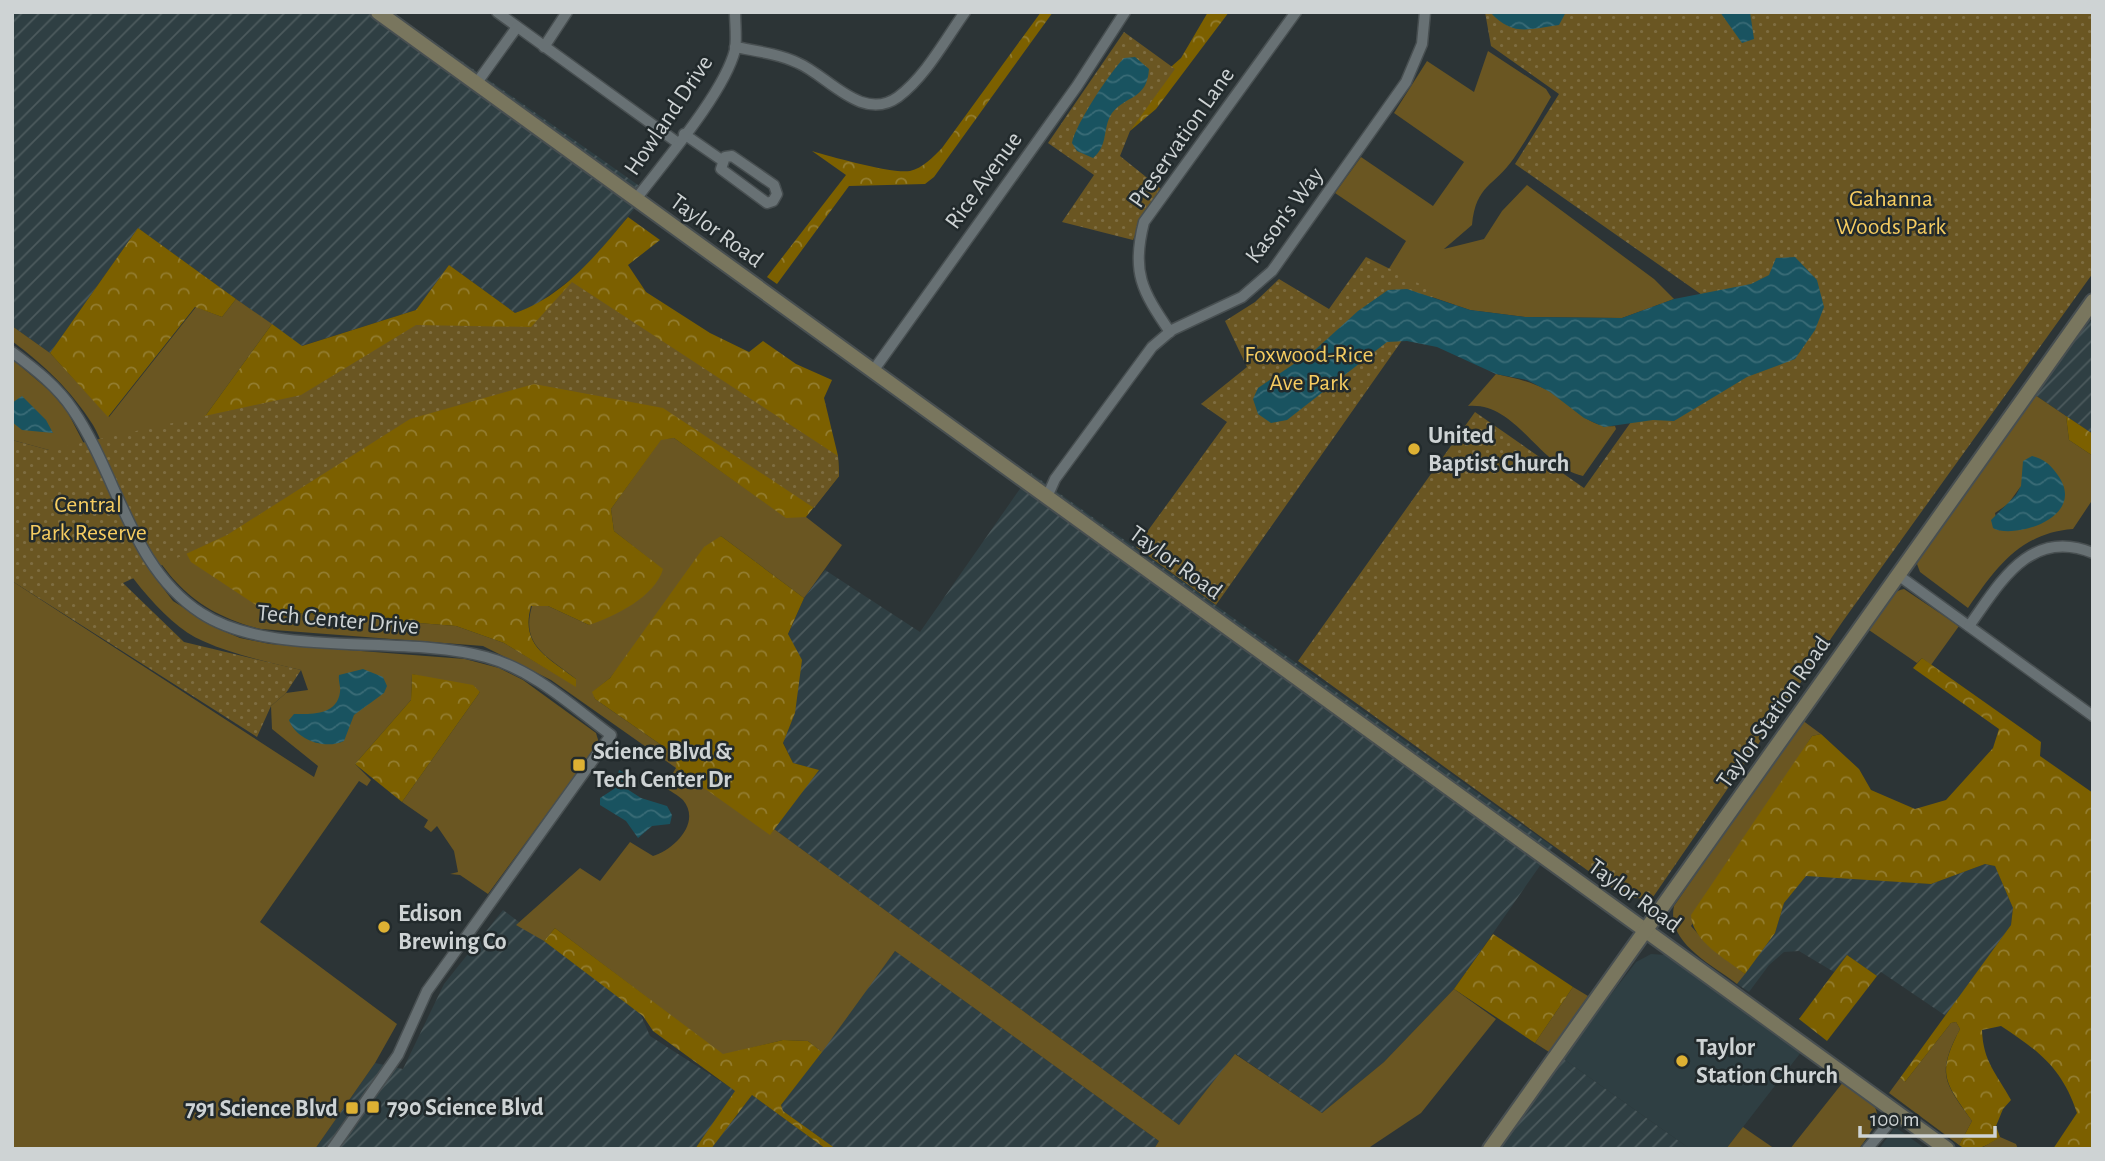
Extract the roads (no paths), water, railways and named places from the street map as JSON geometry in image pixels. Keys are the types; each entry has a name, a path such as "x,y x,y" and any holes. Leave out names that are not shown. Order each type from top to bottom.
{"main road":[{"name":"Taylor Road","path":"378,12 1947,1149"},
{"name":"Taylor Station Road","path":"1490,1149 2093,301"}],"street":[{"path":"497,12 677,143"},
{"path":"544,47 567,12"},
{"name":"Howland Drive","path":"636,199 684,134 730,64 735,47 735,12"},
{"name":"Rice Avenue","path":"873,372 1072,93 1125,12"},
{"name":"Preservation Lane","path":"1170,332 1140,283 1138,247 1144,222 1296,12"},
{"name":"Kason's Way","path":"1047,497 1055,479 1136,364 1170,332 1223,309 1272,271 1406,82 1422,44 1425,12"},
{"path":"735,47 800,63 854,100 872,103 895,99 914,83 962,13"},
{"path":"476,84 517,27"},
{"path":"684,134 723,161"},
{"path":"732,156 774,185 777,194 773,201 767,203 723,172 720,166 723,161 732,156"},
{"name":"Tech Center Drive","path":"12,352 46,379 72,408 151,564 176,593 202,614 234,630 267,636 445,650 486,657 523,671 611,735 427,991 398,1055 332,1149"},
{"path":"1969,626 2006,575 2035,552 2072,546 2093,553"},
{"path":"1898,575 2093,716"},
{"path":"1867,1149 1898,1113"}],"water":[{"path":"1490,12 1566,12 1559,25 1522,29 1506,25"},
{"path":"1720,12 1750,12 1754,39 1742,43"},
{"path":"1135,57 1149,69 1144,86 1112,113 1101,148 1093,158 1077,151 1072,143 1079,124 1094,99 1124,58"},
{"path":"1795,257 1817,280 1824,307 1815,330 1795,359 1747,377 1674,421 1653,420 1604,427 1584,418 1550,392 1527,380 1496,374 1437,347 1407,341 1387,342 1287,420 1271,423 1258,414 1253,399 1258,388 1316,349 1358,311 1388,290 1407,289 1470,310 1525,317 1622,318 1674,299 1751,284 1769,275 1776,258"},
{"path":"22,396 46,420 53,433 22,430 12,422 12,403"},
{"path":"2032,456 2046,462 2057,474 2065,489 2064,503 2056,514 2030,528 2003,531 1993,528 1991,520 2016,495 2021,486 2023,461"},
{"path":"363,669 383,677 387,686 384,693 354,715 344,741 320,744 298,733 289,720 294,714 328,710 338,700 339,675"},
{"path":"619,770 627,774 627,789 641,798 667,806 672,815 670,824 652,826 638,838 626,821 600,805 600,798 614,789"}],"place":[{"name":"United Baptist Church","path":"1414,449"},
{"name":"Science Blvd & Tech Center Dr","path":"579,765"},
{"name":"Edison Brewing Co","path":"384,927"},
{"name":"Taylor Station Church","path":"1682,1061"},
{"name":"790 Science Blvd","path":"373,1107"},
{"name":"791 Science Blvd","path":"352,1108"}],"park label":[{"name":"Gahanna Woods Park","path":"1891,212"},
{"name":"Foxwood-Rice Ave Park","path":"1309,368"},
{"name":"Central Park Reserve","path":"88,518"}]}
